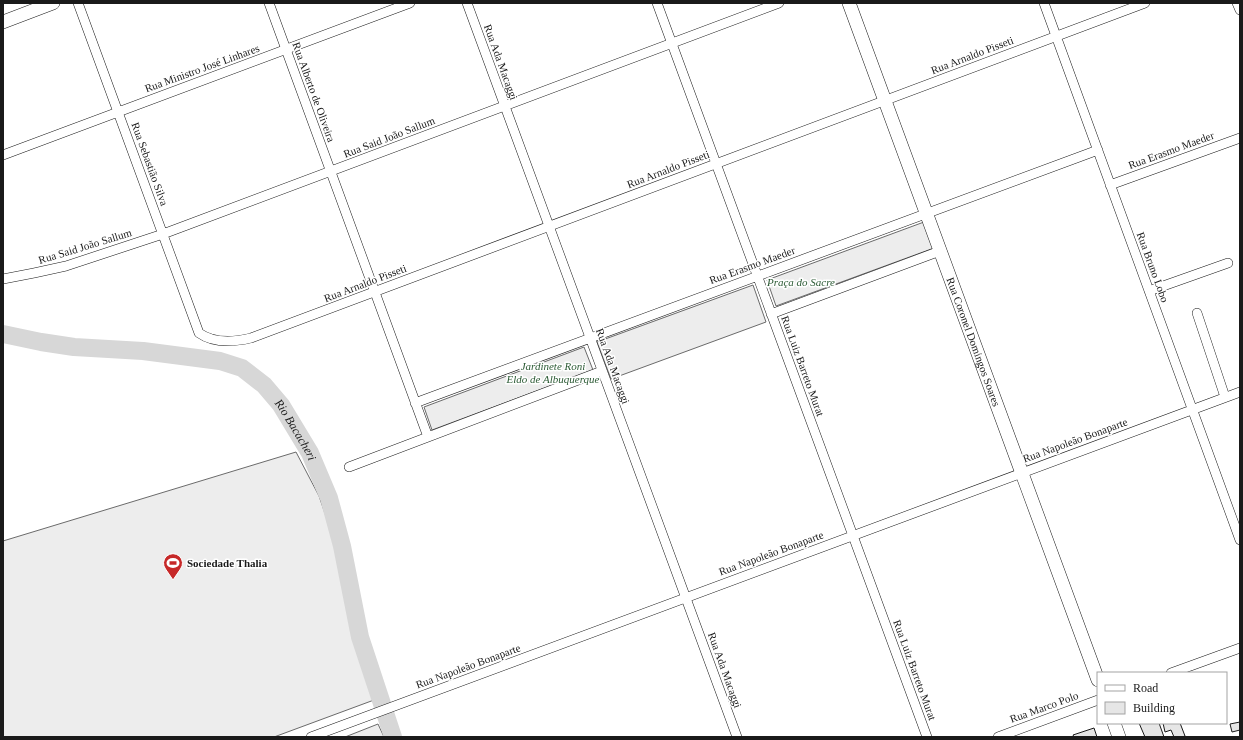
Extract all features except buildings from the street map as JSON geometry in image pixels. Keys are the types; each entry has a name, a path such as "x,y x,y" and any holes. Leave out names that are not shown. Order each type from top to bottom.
{"street":[{"path":"3,22 53,3"},
{"name":"Rua Sebastião Silva","path":"78,3 199,333"},
{"name":"Rua Alberto de Oliveira","path":"269,3 428,437"},
{"name":"Rua Ministro José Linhares","path":"3,155 410,3"},
{"name":"Rua Ada Macaggi","path":"467,3 737,737"},
{"name":"Rua Luiz Barreto Murat","path":"657,3 927,737"},
{"name":"Rua Said João Sallum","path":"3,279 66,266 163,234 779,3"},
{"name":"Rua Coronel Domingos Soares","path":"848,3 1097,677"},
{"name":"Rua Bruno Lobo","path":"1044,3 1240,540"},
{"name":"Rua Arnaldo Pisseti","path":"199,333 204,337 233,341 251,338 1145,3"},
{"path":"1237,3 1240,10"},
{"name":"Rua Erasmo Maeder","path":"1110,185 1240,138"},
{"name":"Rua Erasmo Maeder","path":"415,403 1098,150"},
{"path":"771,314 940,251"},
{"path":"1149,291 1228,263"},
{"path":"1197,313 1225,397"},
{"path":"349,467 602,371"},
{"name":"Rua Napoleão Bonaparte","path":"311,737 1240,392"},
{"path":"1174,672 1240,648"},
{"name":"Rua Marco Polo","path":"998,737 1097,700"},
{"path":"1114,724 1119,737"}],"shaded area":[{"name":"Praça do Sacre","path":"924,222 934,248 776,306 767,280"},
{"path":"753,285 766,322 611,379 597,342"},
{"name":"Jardinete Roni Eldo de Albuquerque","path":"584,347 593,370 432,430 424,407"},
{"name":"Sociedade Thalia","path":"296,452 319,496 338,551 347,610 358,653 374,700 274,737 3,737 3,541"},
{"path":"378,724 384,737 345,737"}],"waterway":[{"name":"Rio Bacacheri","path":"3,334 74,347 143,351 220,361 242,368 264,385 281,405 310,453 329,498 342,546 360,637 393,737"}],"place":[{"name":"Sociedade Thalia","path":"173,580"}]}
